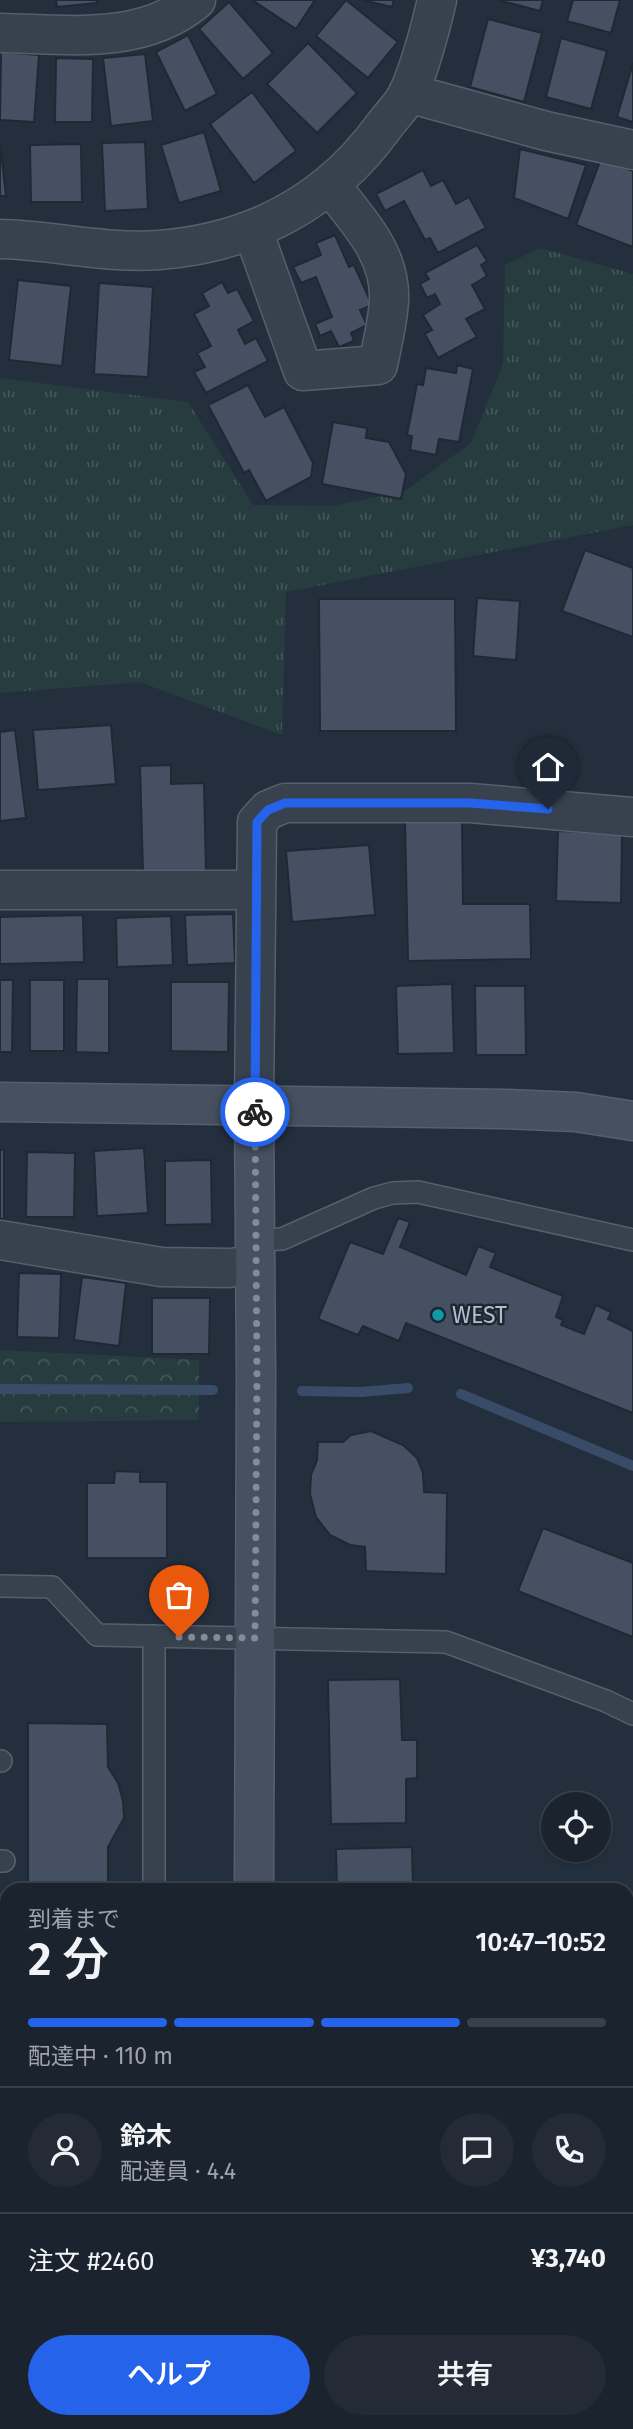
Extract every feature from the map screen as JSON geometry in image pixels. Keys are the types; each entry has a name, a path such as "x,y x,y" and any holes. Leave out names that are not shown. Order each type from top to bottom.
{"street":[{"path":"0,33 124,32 146,28 183,11 196,0"},
{"path":"0,239 35,239 97,248 157,250 206,244 253,231 289,213 331,186 372,144 408,93 437,0"},
{"path":"408,93 546,131 633,150"},
{"path":"253,231 303,371 378,365 389,300 386,267 374,242 331,186"},
{"path":"254,1883 254,1104 257,822 268,810 285,803 470,803 633,817"},
{"path":"0,890 256,890"},
{"path":"0,1102 505,1108 576,1112 633,1121"},
{"path":"0,1240 162,1267 229,1268 255,1253"}],"lane":[{"path":"255,1253 374,1198 393,1193 418,1192 633,1240"},
{"path":"0,1586 52,1587 97,1635 446,1642 606,1701 633,1714"},
{"path":"154,1636 154,1883"}],"green space":[{"path":"540,248 633,274 633,525 286,592 282,735 140,682 0,693 0,378 188,402 253,505 333,506 405,491 471,443 503,364 505,265"},
{"path":"0,1350 199,1360 199,1420 0,1422"}],"building":[{"path":"56,0 96,0 97,3 57,7"},
{"path":"252,0 315,0 296,29"},
{"path":"346,0 398,42 368,78 316,36"},
{"path":"362,0 394,0 392,7"},
{"path":"498,0 543,0 540,11"},
{"path":"573,0 620,0 611,33 567,21"},
{"path":"229,2 273,53 243,79 199,29"},
{"path":"488,19 542,33 524,102 470,87"},
{"path":"188,35 217,94 185,111 156,52"},
{"path":"561,38 607,51 591,109 546,97"},
{"path":"308,43 357,93 317,133 267,84"},
{"path":"1,52 39,55 34,122 0,120"},
{"path":"145,54 153,121 111,126 103,58"},
{"path":"56,58 93,59 92,122 55,122"},
{"path":"633,63 633,122 617,117"},
{"path":"252,92 296,151 254,183 210,124"},
{"path":"204,132 221,191 179,203 161,145"},
{"path":"145,142 148,209 105,211 102,143"},
{"path":"0,143 6,196 0,196"},
{"path":"81,144 82,202 31,202 30,145"},
{"path":"520,149 586,165 568,219 514,198"},
{"path":"601,159 633,171 633,247 576,225"},
{"path":"423,170 431,186 443,180 456,204 469,197 486,228 438,253 430,238 425,240 404,201 385,211 376,194"},
{"path":"335,235 349,267 354,265 372,305 360,310 367,325 351,333 354,341 339,347 331,331 320,336 315,324 332,317 316,277 301,283 293,267 321,255 316,243"},
{"path":"477,245 487,261 481,265 487,276 472,285 485,309 466,319 477,337 438,358 425,334 432,330 423,315 440,304 435,294 427,298 420,284 429,279 425,273"},
{"path":"18,280 71,286 62,366 9,360"},
{"path":"222,282 228,293 237,289 254,321 238,330 245,344 256,338 268,361 206,393 194,372 205,367 197,353 211,346 194,314 209,306 202,293"},
{"path":"99,283 153,287 148,377 94,374"},
{"path":"457,365 473,369 459,442 439,439 436,455 410,450 412,436 407,435 417,384 423,385 426,368 456,373"},
{"path":"248,385 265,417 284,407 313,463 311,477 266,501 249,470 244,473 208,405"},
{"path":"333,422 367,428 366,438 389,442 406,474 401,499 322,484"},
{"path":"585,550 633,568 633,637 562,611"},
{"path":"477,598 520,601 516,660 473,656"},
{"path":"319,599 455,599 456,731 320,731"},
{"path":"111,725 116,784 38,790 33,730"},
{"path":"15,730 26,818 0,821 0,732"},
{"path":"171,765 171,784 204,783 206,872 143,873 140,766"},
{"path":"462,821 463,904 530,904 531,959 408,961 405,822"},
{"path":"558,831 622,833 621,903 556,901"},
{"path":"369,845 375,915 292,922 286,851"},
{"path":"233,914 235,963 187,965 185,915"},
{"path":"83,915 84,962 0,964 0,917"},
{"path":"171,916 173,965 117,967 116,918"},
{"path":"77,979 109,979 109,1053 76,1052"},
{"path":"0,980 13,980 12,1052 0,1052"},
{"path":"30,980 64,980 64,1051 30,1051"},
{"path":"171,982 229,982 228,1052 171,1051"},
{"path":"452,984 454,1053 398,1054 396,986"},
{"path":"475,986 525,986 526,1055 476,1055"},
{"path":"144,1148 148,1213 97,1216 94,1151"},
{"path":"0,1150 4,1150 4,1219 0,1219"},
{"path":"27,1152 75,1153 74,1217 26,1217"},
{"path":"211,1160 212,1224 165,1225 165,1161"},
{"name":"WEST","path":"398,1218 410,1222 400,1247 466,1275 478,1246 496,1253 490,1267 563,1296 556,1317 563,1320 561,1325 584,1334 596,1305 611,1312 608,1319 633,1331 633,1413 406,1323 399,1341 363,1326 358,1335 318,1319 350,1242 383,1254"},
{"path":"19,1273 61,1274 59,1338 17,1337"},
{"path":"82,1277 126,1283 119,1346 74,1340"},
{"path":"152,1298 210,1298 209,1354 152,1354"},
{"path":"371,1431 403,1445 417,1458 423,1473 424,1492 447,1493 446,1574 366,1571 365,1547 350,1545 330,1535 316,1517 310,1494 318,1442 343,1442 351,1435"},
{"path":"115,1471 140,1472 140,1482 167,1482 167,1558 87,1558 87,1483 114,1483"},
{"path":"543,1528 633,1563 633,1637 518,1591"},
{"path":"400,1679 402,1740 417,1740 417,1778 406,1779 406,1823 331,1824 328,1680"},
{"path":"28,1723 107,1724 108,1767 118,1783 124,1818 108,1847 108,1883 28,1883"},
{"path":"412,1847 413,1883 337,1883 336,1849"}],"waterway":[{"path":"302,1391 361,1392 408,1388"},
{"path":"0,1389 213,1390"},
{"path":"461,1394 633,1466"}],"way so far":[{"path":"179,1637 255,1638 255,1112"}],"place":[{"name":"WEST","path":"438,1315"}],"route":[{"path":"255,1112 257,822 268,810 285,803 470,803 548,809"}]}
